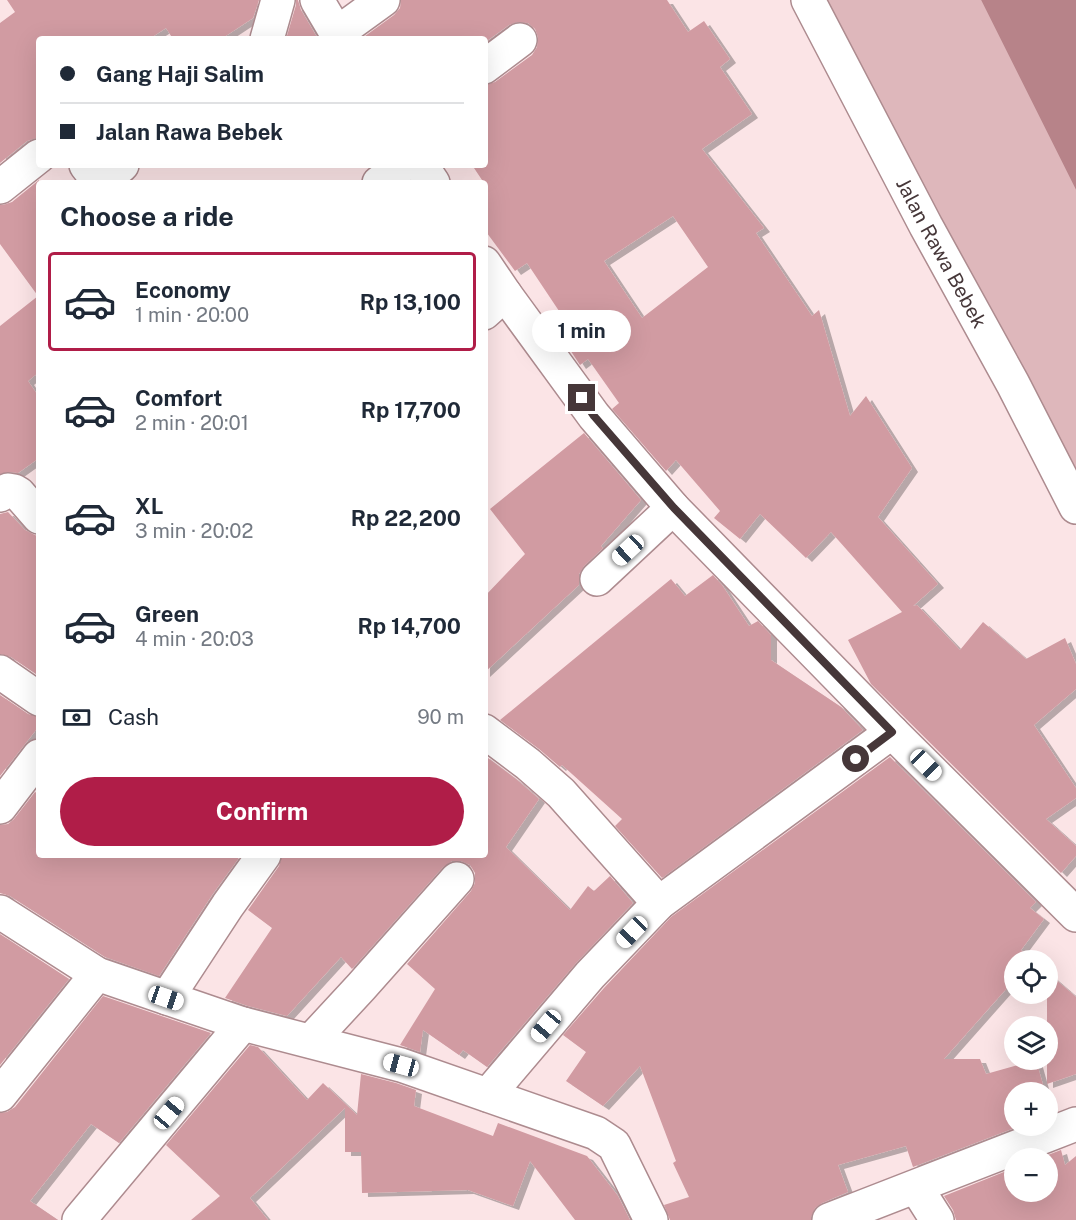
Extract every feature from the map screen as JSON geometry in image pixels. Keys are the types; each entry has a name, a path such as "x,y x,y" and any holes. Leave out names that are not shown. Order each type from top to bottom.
{"street":[{"path":"268,36 278,0"},
{"path":"317,0 337,36"},
{"path":"339,36 383,0"},
{"name":"Jalan Rawa Bebek","path":"808,0 1076,507"},
{"path":"488,65 520,40"},
{"path":"0,188 36,158"},
{"path":"88,168 98,180"},
{"path":"104,180 118,168"},
{"path":"383,180 399,168"},
{"path":"488,278 495,303 674,508 892,732 1076,915"},
{"path":"0,495 8,490 14,491 36,514"},
{"path":"597,579 674,508"},
{"path":"0,672 36,697"},
{"path":"488,1095 590,975 659,903 892,732"},
{"path":"488,734 561,793 659,903"},
{"path":"0,807 36,760"},
{"path":"166,998 262,858"},
{"path":"310,1041 457,879"},
{"path":"0,912 97,974 243,1024 401,1065 596,1133 614,1145 651,1220"},
{"path":"0,1095 97,974"},
{"path":"79,1220 243,1024"},
{"path":"829,1220 1076,1124"},
{"path":"916,1187 937,1220"}],"shaded area":[{"path":"805,0 981,0 1076,190 1076,506"},
{"path":"981,0 1076,0 1076,190"}],"building":[{"path":"7,0 259,0 253,18 226,36 171,36 166,28 154,36 36,36 36,138 27,141 0,163 0,23 15,12"},
{"path":"296,0 298,0 301,10 316,36 287,36"},
{"path":"401,0 667,0 688,32 704,21 730,59 720,67 752,114 702,149 764,228 756,233 812,316 819,310 850,416 866,396 912,468 878,517 938,584 913,606 917,605 960,650 983,622 1026,659 1065,638 1076,664 1076,689 1034,725 1076,788 1076,798 1046,819 1076,846 1076,856 1061,873 871,684 848,640 902,612 831,532 806,558 760,514 740,539 714,518 720,511 676,460 666,471 612,409 619,403 588,359 580,365 559,333 569,326 527,263 515,271 488,234 488,180 482,180 474,168 488,168 488,84 495,82 532,55 537,47 538,37 535,29 528,23 517,22 488,40 488,36 365,36 400,8","holes":["673,216 708,267 642,318 604,261"]},
{"path":"36,182 36,293 0,244 0,205 12,202"},
{"path":"36,298 36,374 28,381 36,393 36,460 18,473 0,474 0,326"},
{"path":"584,433 641,500 601,546 603,548 584,566 579,574 579,585 488,669 488,593 525,554 490,509"},
{"path":"8,512 25,530 36,536 36,674 11,657 0,654 0,514"},
{"path":"713,575 749,626 758,621 771,635 771,660 841,707 863,730 662,878 615,826 622,819 562,765 560,767 500,720 671,579 685,596"},
{"path":"0,695 28,714 36,716 36,730 0,776"},
{"path":"890,757 1036,902 1030,908 1044,919 1021,950 1004,950 1004,991 944,1059 980,1059 986,1074 1004,1069 1039,1070 1042,1082 1004,1082 1004,1132 913,1167 906,1146 838,1165 848,1192 815,1208 811,1220 670,1220 664,1205 689,1197 673,1163 676,1161 640,1066 603,1106 566,1081 586,1052 563,1035 671,917"},
{"path":"488,758 539,799 506,847 570,910 588,886 594,891 610,876 633,903 576,963 487,1067 463,1050 459,1055 423,1030 420,1052 400,1045 435,989 407,964 471,891 475,883 475,873 470,865 461,861 452,861 443,867 352,969 341,957 287,1016 225,998 272,928 248,910 279,866 281,858 488,858"},
{"path":"36,792 36,858 239,858 159,976 105,957 10,896 0,893 0,825 8,824"},
{"path":"0,934 69,979 0,1065"},
{"path":"1058,981 1076,997 1076,1074 1053,1082 1047,1082 1047,1070 1058,1070 1058,1016 1047,1016 1047,1004 1058,1004"},
{"path":"103,996 211,1033 119,1143 91,1124 30,1201 58,1220 0,1220 0,1113 15,1107"},
{"path":"250,1045 258,1047 307,1100 323,1083 357,1115 361,1074 416,1090 414,1106 493,1136 498,1123 587,1156 618,1196 630,1220 575,1220 530,1161 513,1206 468,1190 362,1193 361,1152 345,1152 345,1108 250,1198 268,1220 191,1220 220,1196 166,1145"},
{"path":"1061,1150 1065,1165 1076,1156 1076,1220 956,1220 944,1196 1004,1172 1004,1202 1058,1202 1058,1151"}],"route":[{"path":"582,398 594,416 674,508 892,732 856,759"}]}
